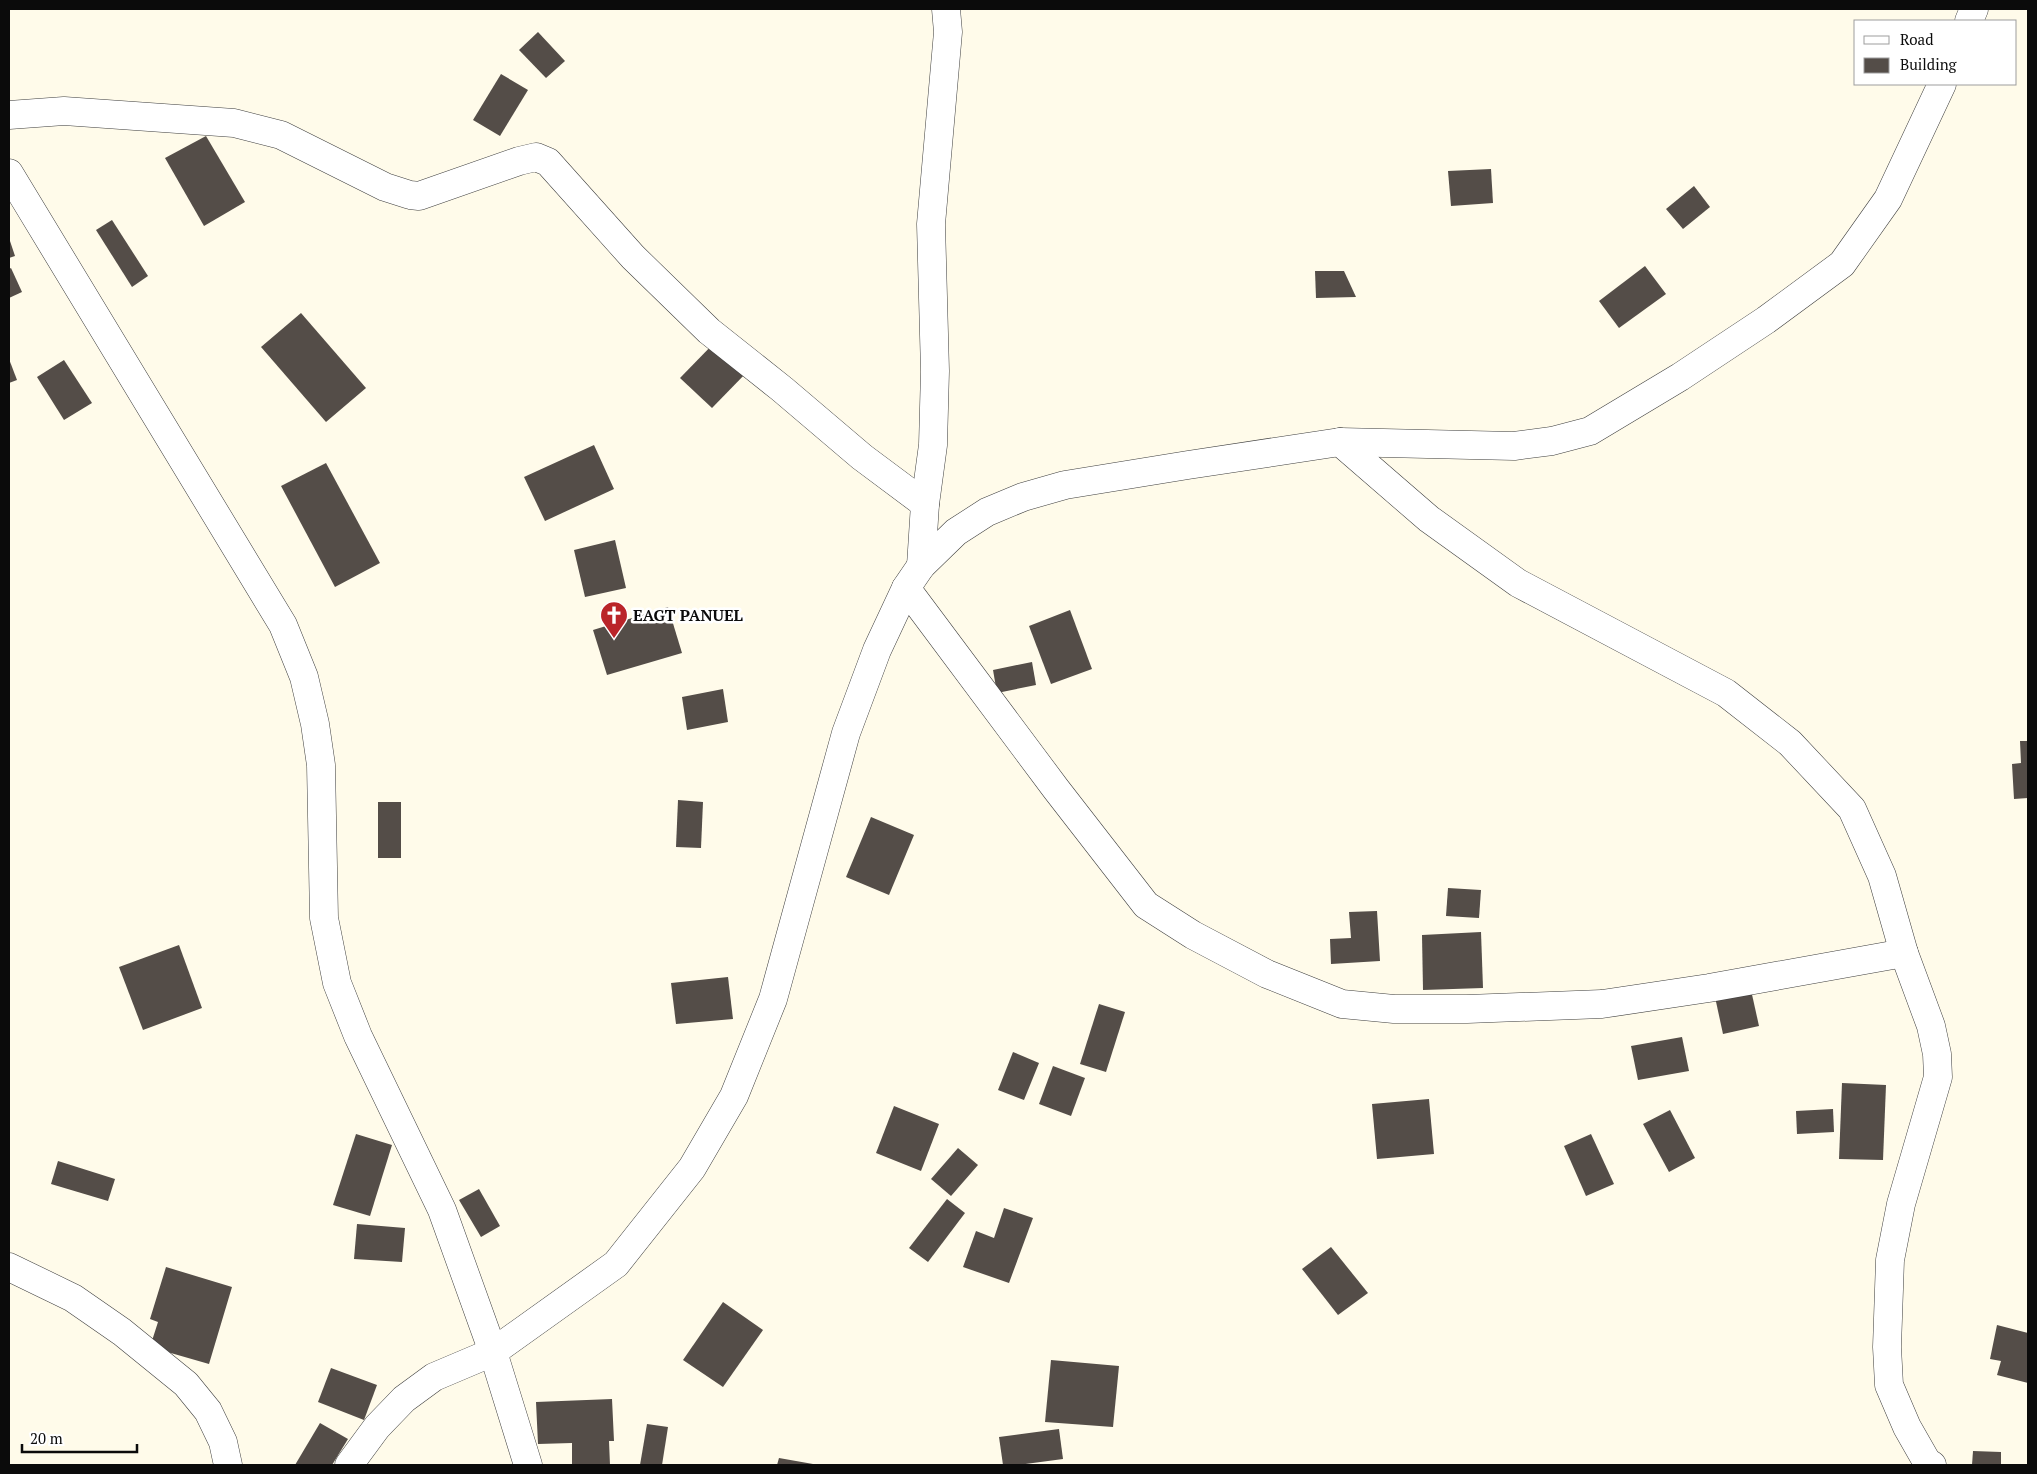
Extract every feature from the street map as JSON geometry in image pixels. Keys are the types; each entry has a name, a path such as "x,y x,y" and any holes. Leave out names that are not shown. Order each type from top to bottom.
{"street":[{"path":"350,1465 377,1427 404,1399 434,1377 492,1352 616,1264 692,1168 734,1096 773,999 846,733 877,650 913,577 933,445 934,371 931,224 948,32 946,9"},
{"path":"913,577 956,532 986,512 1023,497 1065,485 1340,442 1514,446 1552,441 1590,431 1658,390 1766,320 1842,264 1888,199 1942,85"},
{"path":"9,115 64,111 234,124 281,135 385,187 419,196 519,161 536,157 548,162 633,257 709,331 782,389 862,457 925,504"},
{"path":"9,173 283,625 304,677 315,724 321,765 324,918 337,983 358,1036 442,1210 492,1352 528,1465"},
{"path":"1340,442 1429,519 1518,584 1726,693 1790,743 1852,809 1882,876 1904,953 1931,1026 1937,1054 1938,1077 1901,1204 1890,1260 1887,1347 1889,1385 1907,1427 1927,1462 1932,1465"},
{"path":"913,577 1056,789 1146,904 1193,935 1268,974 1342,1004 1394,1009 1467,1009 1602,1004 1709,988 1904,953"},
{"path":"9,1267 73,1298 122,1332 186,1384 208,1412 223,1442 228,1465"}],"building":[{"path":"538,32 565,61 546,78 519,50"},
{"path":"501,74 528,90 500,136 473,120"},
{"path":"206,136 245,202 204,226 165,158"},
{"path":"1491,169 1493,203 1451,206 1448,171"},
{"path":"1694,186 1710,207 1683,229 1666,209"},
{"path":"112,220 148,276 132,287 96,230"},
{"path":"9,238 15,256 9,258"},
{"path":"1645,266 1666,294 1619,328 1599,301"},
{"path":"11,268 22,292 9,298 9,269"},
{"path":"1315,271 1344,271 1356,297 1316,298"},
{"path":"301,313 366,388 326,422 261,347"},
{"path":"717,340 749,370 712,408 680,378"},
{"path":"9,359 17,380 9,383"},
{"path":"64,360 92,403 64,420 37,377"},
{"path":"594,445 614,489 545,521 524,477"},
{"path":"326,463 380,563 335,587 281,486"},
{"path":"615,540 626,588 585,597 574,550"},
{"path":"668,607 682,653 607,675 593,630"},
{"path":"1070,610 1092,669 1051,684 1029,626"},
{"path":"1032,662 1036,685 997,693 993,670"},
{"path":"723,689 728,722 687,730 682,697"},
{"path":"2020,741 2028,741 2028,798 2014,799 2012,764 2021,763"},
{"path":"678,800 703,802 701,848 676,847"},
{"path":"378,802 401,802 401,858 378,858"},
{"path":"871,817 914,835 889,895 846,877"},
{"path":"1448,888 1481,890 1479,918 1446,916"},
{"path":"1377,911 1380,961 1331,964 1330,939 1351,938 1349,912"},
{"path":"1481,932 1483,988 1423,990 1422,935"},
{"path":"179,945 202,1008 143,1030 119,967"},
{"path":"728,977 733,1019 676,1024 671,983"},
{"path":"1751,990 1759,1026 1723,1034 1715,997"},
{"path":"1099,1004 1125,1012 1106,1072 1080,1064"},
{"path":"1682,1037 1689,1071 1638,1080 1631,1046"},
{"path":"1013,1052 1039,1063 1024,1100 998,1090"},
{"path":"1053,1066 1085,1078 1071,1116 1039,1104"},
{"path":"1842,1083 1886,1085 1883,1160 1839,1159"},
{"path":"1429,1099 1434,1154 1377,1159 1372,1104"},
{"path":"894,1106 939,1124 921,1171 876,1153"},
{"path":"1833,1109 1834,1132 1797,1134 1796,1111"},
{"path":"1670,1110 1695,1158 1669,1172 1643,1124"},
{"path":"356,1134 392,1145 370,1216 333,1205"},
{"path":"1591,1134 1614,1184 1586,1196 1564,1146"},
{"path":"958,1148 978,1165 951,1196 931,1179"},
{"path":"58,1161 115,1179 108,1201 51,1184"},
{"path":"479,1189 500,1226 481,1237 459,1200"},
{"path":"947,1199 965,1213 928,1262 909,1248"},
{"path":"1004,1208 1033,1218 1009,1283 963,1267 976,1231 994,1238"},
{"path":"357,1224 405,1228 402,1262 354,1259"},
{"path":"1331,1247 1368,1293 1338,1315 1302,1269"},
{"path":"166,1267 232,1287 209,1364 150,1347 158,1322 150,1319"},
{"path":"723,1302 763,1330 723,1387 683,1360"},
{"path":"1997,1325 2028,1333 2028,1383 1997,1375 2001,1361 1990,1359"},
{"path":"1051,1360 1119,1366 1113,1427 1045,1422"},
{"path":"331,1368 377,1385 364,1420 318,1402"},
{"path":"612,1399 614,1441 609,1441 610,1465 572,1465 572,1443 538,1444 536,1402"},
{"path":"320,1423 348,1439 332,1465 295,1465"},
{"path":"647,1424 668,1427 662,1465 640,1465"},
{"path":"1059,1429 1063,1459 1003,1465 999,1437"},
{"path":"1973,1451 2001,1452 2001,1465 1972,1465"},
{"path":"779,1458 813,1464 813,1465 777,1465"}],"place":[{"name":"EAGT PANUEL","path":"614,639"}]}
